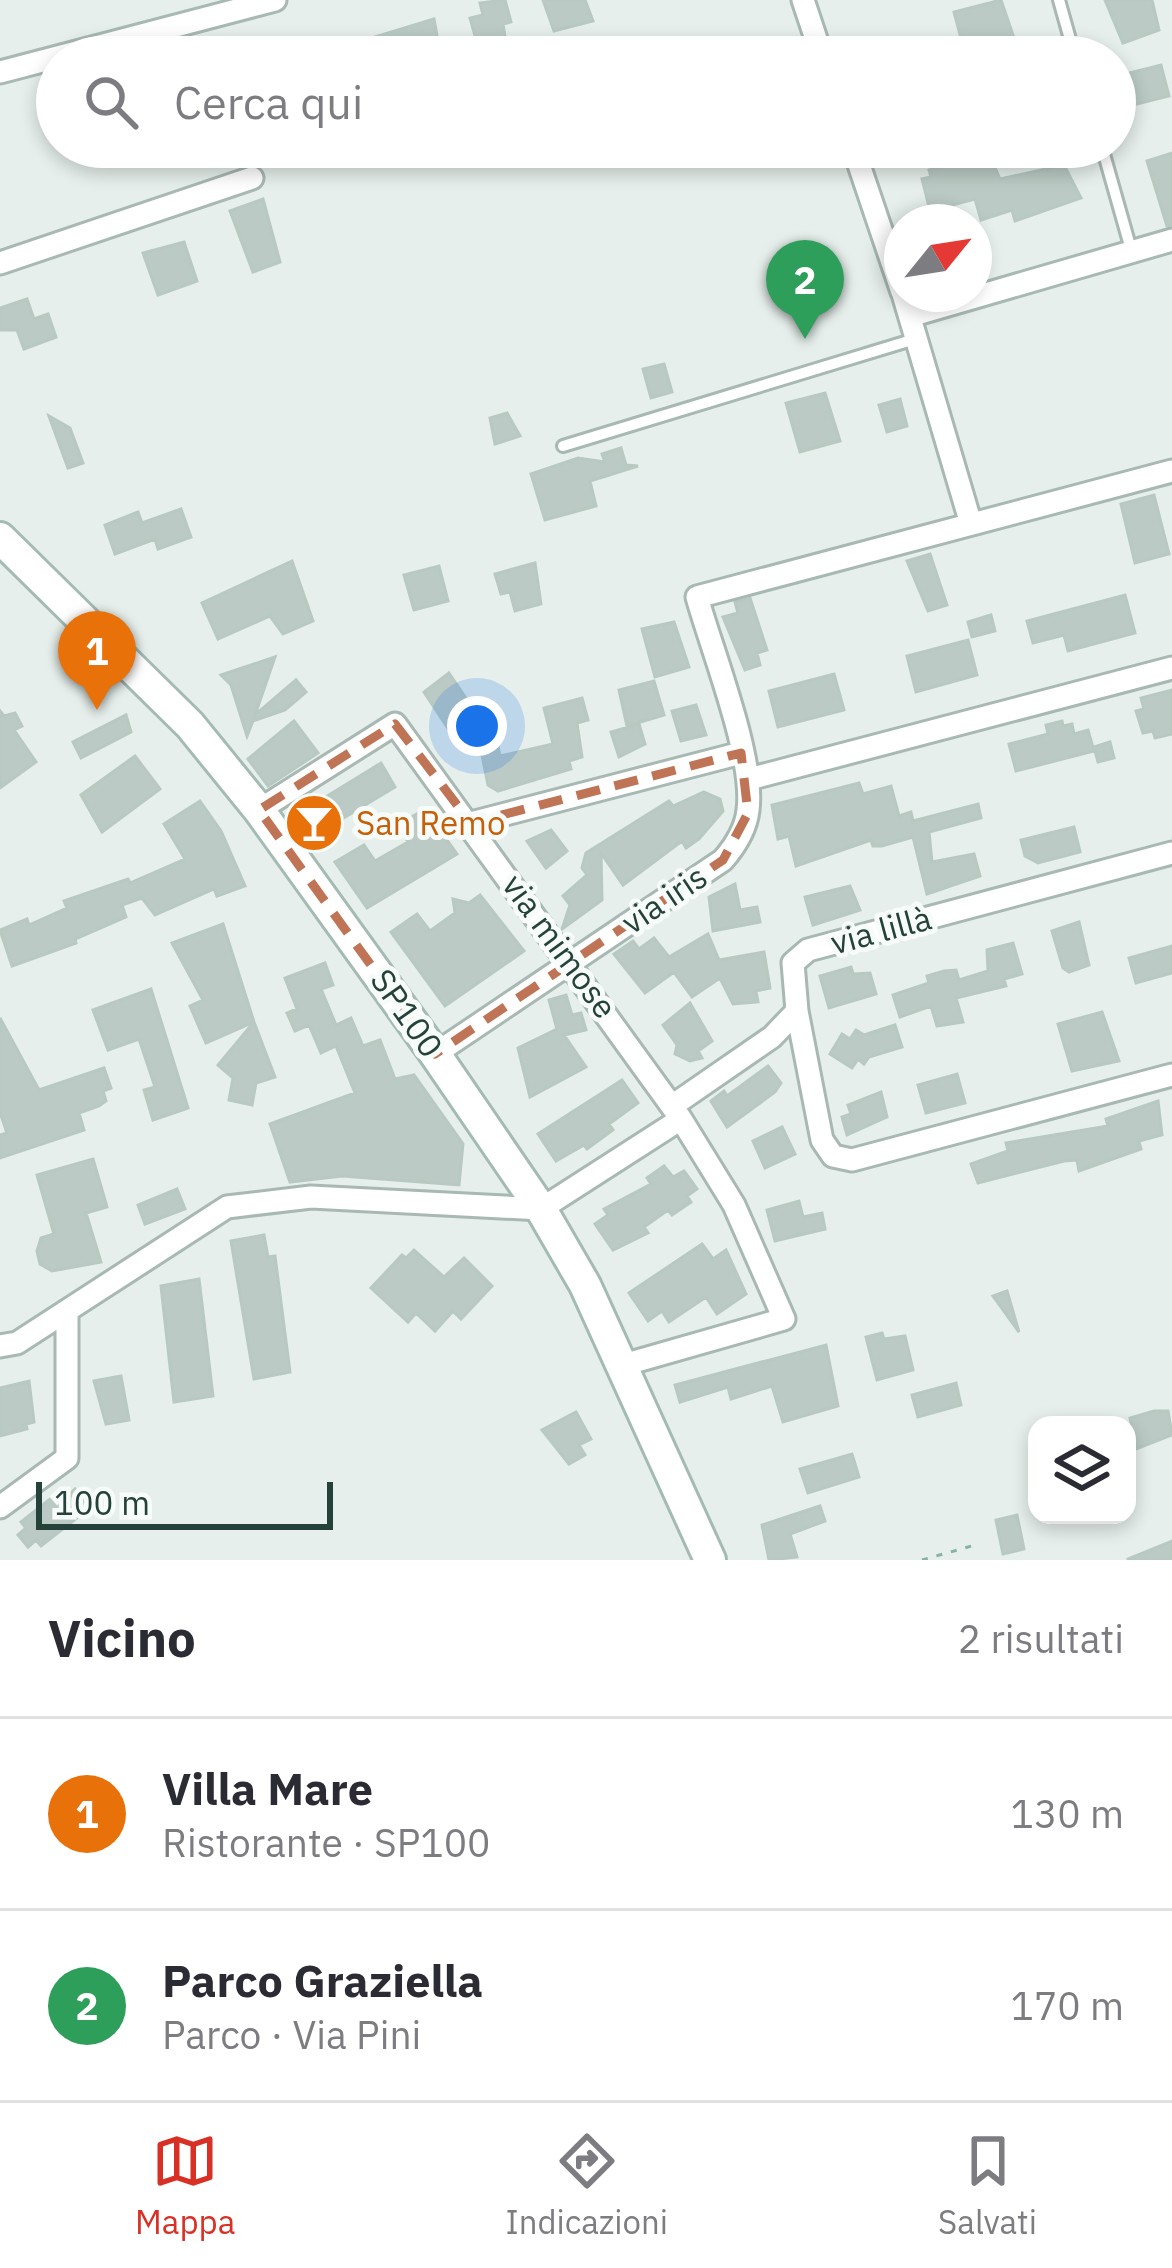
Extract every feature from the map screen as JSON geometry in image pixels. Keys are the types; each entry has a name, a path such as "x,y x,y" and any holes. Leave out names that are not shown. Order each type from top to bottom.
{"main road":[{"name":"SP100","path":"0,538 158,692 260,810 435,1054 542,1209 623,1365 710,1560"}],"street":[{"path":"138,36 275,0"},
{"path":"803,0 816,36"},
{"path":"0,72 36,63"},
{"path":"860,168 884,239"},
{"path":"0,263 252,178"},
{"path":"914,327 1172,240"},
{"path":"909,312 971,524 1172,471"},
{"name":"via iris","path":"435,1054 723,860 738,842 748,813 748,779 698,597 971,524"},
{"path":"748,779 1172,668"},
{"name":"via mimose","path":"260,810 395,724 472,823 677,1112 734,1205 784,1318 623,1365"},
{"path":"472,823 741,753"},
{"name":"via lillà","path":"797,1011 793,963 808,950 1172,853"},
{"path":"797,1011 823,1140 833,1156 852,1160 1172,1075"},
{"path":"0,1346 17,1343 227,1207 310,1197 542,1209 677,1112 772,1037 797,1011"},
{"path":"0,1508 67,1458 67,1310"}],"lane":[{"path":"1059,0 1070,36"},
{"path":"1108,168 1132,253"},
{"path":"563,446 914,327"}],"path":[{"path":"922,1560 975,1545"}],"highlighted area":[{"path":"395,724 471,823 741,753 748,813 723,860 435,1054 259,810"}],"building":[{"path":"505,0 511,22 503,24 505,36 475,36 470,18 483,15 480,3"},
{"path":"543,0 585,0 593,21 554,31"},
{"path":"1001,0 1013,36 960,36 954,12"},
{"path":"1105,0 1152,0 1159,30 1136,38 1120,36"},
{"path":"434,19 437,36 378,36"},
{"path":"1161,65 1169,96 1136,104 1136,71"},
{"path":"1172,153 1172,225 1167,226 1147,161"},
{"path":"936,168 995,168 1000,179 1066,168 1081,198 1015,221 1012,210 992,216 992,204 976,204 975,199 928,204 922,179 931,177 929,170"},
{"path":"263,199 280,262 253,272 230,211"},
{"path":"184,242 197,281 158,295 143,253"},
{"path":"27,299 34,319 48,314 56,337 24,349 17,330 0,330 0,308"},
{"path":"664,364 672,392 651,398 643,369"},
{"path":"825,393 840,441 800,452 786,403"},
{"path":"900,399 907,426 887,432 879,405"},
{"path":"507,413 520,436 495,444 490,418"},
{"path":"49,416 70,428 83,463 68,468"},
{"path":"621,448 626,465 638,466 590,481 596,506 545,520 531,474 578,458 605,462 602,454"},
{"path":"1154,495 1169,554 1135,563 1121,504"},
{"path":"181,509 191,537 158,549 155,539 115,554 105,525 138,512 142,523"},
{"path":"930,554 947,605 928,611 907,561"},
{"path":"292,561 313,621 283,634 270,616 218,639 202,603"},
{"path":"535,563 541,604 515,611 510,592 501,594 495,574"},
{"path":"439,566 448,601 414,610 404,575"},
{"path":"1125,595 1135,633 1068,651 1064,635 1033,643 1027,621"},
{"path":"750,598 767,650 757,653 760,665 745,670 723,617 738,613 735,602"},
{"path":"991,615 995,631 972,637 968,622"},
{"path":"674,622 689,667 655,677 642,629"},
{"path":"968,640 977,675 916,692 907,656"},
{"path":"275,657 255,715 296,680 306,692 285,710 253,721 247,736 231,685 221,675"},
{"path":"449,673 480,719 453,736 424,692"},
{"path":"834,674 844,710 778,727 769,691"},
{"path":"654,681 664,715 627,726 619,690"},
{"path":"1172,690 1172,734 1155,738 1153,731 1143,733 1136,711 1144,709 1141,698"},
{"path":"582,698 588,720 577,723 582,757 569,761 571,769 498,791 488,785 481,750 498,746 500,756 553,744 544,708"},
{"path":"696,705 706,735 681,741 672,711"},
{"path":"0,711 4,716 15,713 22,726 14,730 36,762 0,788"},
{"path":"126,715 131,732 81,758 73,742"},
{"path":"294,721 318,753 268,786 248,759"},
{"path":"1062,721 1063,726 1072,724 1074,734 1088,730 1094,751 1016,771 1009,744 1048,734 1046,725"},
{"path":"639,724 645,744 619,757 611,732"},
{"path":"1110,742 1114,758 1098,762 1094,747"},
{"path":"135,756 160,789 102,832 81,795"},
{"path":"381,763 395,787 317,834 303,811"},
{"path":"859,783 863,794 891,786 899,816 911,812 913,821 978,804 981,818 929,832 932,862 974,854 980,876 927,894 913,837 882,846 873,846 871,840 796,866 789,836 778,839 772,805"},
{"path":"704,792 720,799 723,811 699,839 686,848 682,841 623,885 601,853 602,900 562,929 570,905 563,896 587,875 582,868 586,853 669,801 673,806"},
{"path":"200,801 221,831 245,886 217,896 214,889 155,915 142,898 122,905 126,917 75,939 76,943 12,966 0,930 27,919 29,925 67,908 64,901 128,879 130,883 185,859 164,824"},
{"path":"425,809 457,854 367,908 335,862 364,845 375,861 408,842 398,825"},
{"path":"1074,827 1080,852 1038,863 1025,856 1021,840"},
{"path":"551,830 567,851 546,868 527,841"},
{"path":"735,884 740,910 757,907 760,922 713,931 709,897"},
{"path":"850,886 860,910 813,925 805,897"},
{"path":"480,895 524,951 445,1006 391,932 417,914 430,931 455,913 453,899 469,903"},
{"path":"1079,922 1089,965 1069,972 1063,968 1052,931"},
{"path":"223,924 254,1022 206,1043 190,1006 203,1000 172,943"},
{"path":"708,934 719,960 764,952 770,988 756,991 758,1002 733,1004 720,978 692,997 674,972 645,993 614,954 633,941 639,949 654,938 669,957"},
{"path":"1013,943 1022,974 1004,979 1006,986 956,998 963,1022 937,1026 931,1006 900,1017 893,995 929,983 927,976 944,971 956,970 959,980 988,971 987,950"},
{"path":"1172,946 1172,973 1136,983 1129,958"},
{"path":"325,963 333,985 321,989 336,1025 351,1018 363,1046 380,1040 395,1079 414,1075 463,1144 459,1185 342,1176 290,1182 270,1124 355,1093 336,1046 321,1053 309,1025 295,1031 287,1013 297,1009 285,978"},
{"path":"851,967 853,974 870,973 876,994 829,1008 820,976"},
{"path":"151,989 188,1108 153,1120 144,1090 155,1087 139,1039 108,1050 93,1010"},
{"path":"566,995 572,1015 581,1013 586,1030 564,1035 586,1067 530,1097 518,1048 557,1029 549,1000"},
{"path":"690,1003 712,1041 698,1051 702,1058 690,1061 675,1054 677,1045 663,1025"},
{"path":"1102,1012 1119,1061 1072,1071 1058,1024"},
{"path":"0,1018 39,1090 104,1068 111,1088 103,1091 106,1101 79,1113 84,1130 0,1158 0,1135 7,1133 0,1112"},
{"path":"254,1022 275,1077 256,1083 252,1105 229,1100 233,1078 218,1065"},
{"path":"895,1025 902,1047 869,1057 864,1064 858,1059 852,1068 830,1054 842,1034 850,1039 856,1030 864,1035"},
{"path":"768,1066 781,1083 775,1092 727,1127 711,1101 724,1091 727,1096"},
{"path":"957,1074 965,1103 926,1113 918,1085"},
{"path":"622,1080 638,1103 609,1124 613,1130 587,1149 584,1145 556,1161 538,1134"},
{"path":"881,1092 887,1117 847,1135 842,1117 851,1114 848,1105"},
{"path":"1158,1101 1162,1135 1139,1141 1141,1149 1079,1171 1077,1160 1064,1161 978,1183 971,1164 1008,1151 1006,1143 1108,1126 1106,1119"},
{"path":"782,1127 795,1154 765,1168 753,1141"},
{"path":"93,1159 107,1207 86,1213 101,1262 52,1271 40,1264 37,1251 41,1238 54,1234 37,1175"},
{"path":"664,1166 673,1177 684,1171 697,1189 687,1196 691,1202 672,1215 668,1210 644,1227 648,1233 613,1250 595,1224 608,1215 604,1209 651,1184 647,1178"},
{"path":"177,1189 185,1209 145,1224 138,1205"},
{"path":"799,1201 803,1217 822,1213 825,1229 775,1241 767,1210"},
{"path":"264,1235 268,1257 275,1256 290,1372 254,1379 231,1241"},
{"path":"702,1244 713,1259 726,1250 746,1294 717,1314 706,1297 669,1322 662,1311 648,1321 629,1293"},
{"path":"414,1250 444,1277 464,1258 492,1286 461,1319 453,1311 435,1331 416,1313 408,1322 371,1288 402,1255 406,1258"},
{"path":"199,1279 213,1396 174,1402 161,1286"},
{"path":"1007,1291 1019,1332 993,1296"},
{"path":"882,1333 884,1339 905,1336 913,1370 877,1380 866,1337"},
{"path":"826,1345 838,1406 783,1422 772,1386 731,1399 728,1387 680,1402 675,1385"},
{"path":"121,1376 129,1420 106,1424 94,1381"},
{"path":"29,1381 34,1422 26,1424 27,1429 0,1436 0,1388"},
{"path":"956,1383 961,1405 918,1417 912,1395"},
{"path":"1168,1411 1172,1435 1136,1449 1136,1416"},
{"path":"576,1412 591,1439 579,1445 585,1455 569,1464 542,1430"},
{"path":"852,1454 859,1477 808,1493 800,1469"},
{"path":"63,1489 68,1496 75,1489 85,1501 77,1508 82,1514 41,1546 36,1540 28,1547 18,1535 26,1528 21,1522"},
{"path":"820,1506 825,1521 790,1534 797,1557 769,1560 762,1525"},
{"path":"1017,1515 1024,1549 1003,1554 996,1520"},
{"path":"1172,1541 1172,1560 1128,1560 1128,1559"}],"place":[{"name":"Parco Graziella","path":"805,339"},
{"name":"Villa Mare","path":"97,710"},
{"name":"San Remo","path":"314,823"}]}
